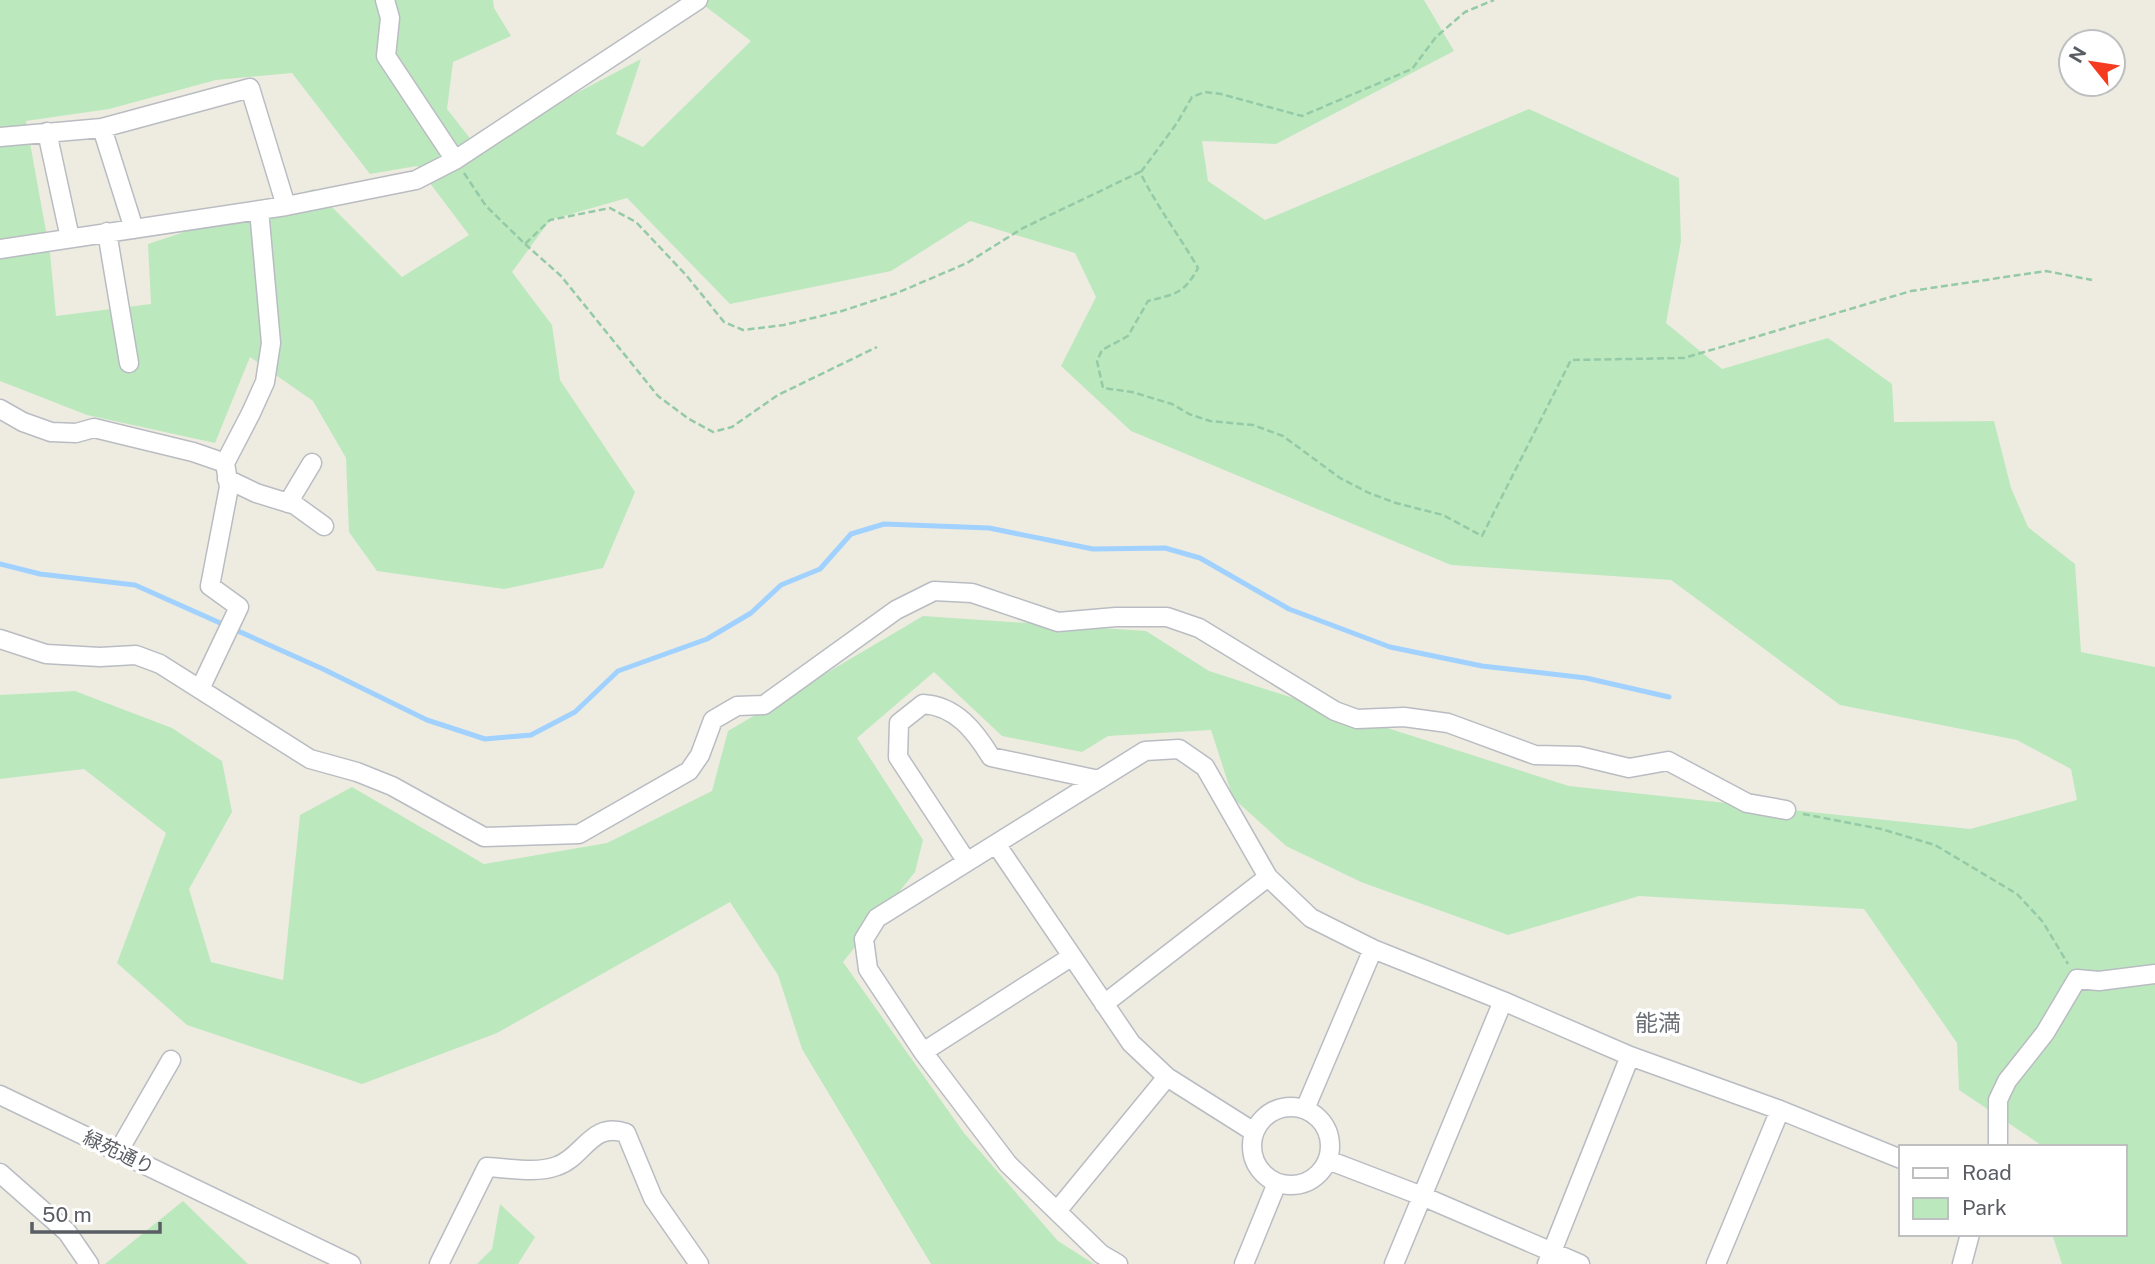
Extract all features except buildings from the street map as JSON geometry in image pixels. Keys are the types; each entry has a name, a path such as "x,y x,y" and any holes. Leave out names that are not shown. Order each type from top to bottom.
{"street":[{"path":"385,0 390,18 386,56 455,160"},
{"path":"0,250 286,206 416,180 455,160 698,0"},
{"path":"0,137 102,128 250,88 286,206"},
{"path":"102,128 134,229"},
{"path":"47,132 70,238"},
{"path":"200,689 239,607 210,586 229,487 226,471 265,382 271,344 259,210"},
{"path":"107,232 129,363"},
{"path":"0,409 23,422 51,432 76,433 94,428 193,452 256,493 295,505 324,526"},
{"path":"288,503 312,463"},
{"path":"0,639 46,654 100,657 136,655 160,664 310,759 357,772 392,786 484,837 579,834 689,771 700,755 713,720 737,706 764,705 897,610 934,591 972,593 1058,622 1116,617 1167,617 1199,628 1335,712 1357,719 1404,717 1448,723 1535,755 1579,756 1629,768 1668,761 1747,803 1786,810"},
{"path":"967,862 898,757 899,723 923,704 938,705 953,712 977,734 991,757 1099,780"},
{"path":"1118,1264 1101,1254 1008,1164 923,1052 868,969 864,939 877,918 1144,751 1179,749 1205,767 1268,877 1311,918 1373,949 1630,1056 1780,1110 1899,1158"},
{"path":"996,844 1131,1042 1167,1077 1254,1132"},
{"path":"1104,1004 1268,877"},
{"path":"1305,1109 1373,949"},
{"path":"923,1052 1071,957"},
{"path":"1997,1145 1998,1100 2007,1081 2045,1033 2077,979 2099,981 2155,974"},
{"path":"1394,1264 1503,1001"},
{"path":"1549,1258 1630,1056"},
{"path":"118,1152 171,1060"},
{"path":"1057,1211 1167,1077"},
{"name":"緑苑通り","path":"0,1095 351,1264"},
{"path":"1290,1106 1305,1109 1318,1117 1327,1130 1331,1145 1328,1160 1320,1173 1307,1182 1292,1186 1277,1183 1264,1175 1255,1162 1251,1147 1254,1132 1262,1119 1275,1110 1290,1106"},
{"path":"1716,1264 1780,1110"},
{"path":"439,1264 487,1167 542,1170 561,1165 599,1133 614,1129 626,1133 653,1198 699,1264"},
{"path":"1328,1160 1423,1196 1549,1258 1580,1264"},
{"path":"0,1173 67,1232 89,1264"},
{"path":"1244,1264 1277,1183"},
{"path":"1962,1264 1969,1236"}],"path":[{"path":"525,244 550,220 610,208 636,222 686,275 724,322 743,330 784,326 897,293 967,263 1023,228 1140,172 1177,123 1192,97 1205,92 1220,94 1302,116 1412,69 1436,37 1465,12 1494,0"},
{"path":"455,160 486,206 561,276 658,396 689,419 713,432 732,427 778,395 877,347"},
{"path":"1140,172 1154,201 1180,236 1198,268 1189,285 1170,295 1148,301 1128,336 1102,350 1097,361 1103,388 1132,392 1172,404 1189,414 1210,421 1253,425 1283,436 1340,478 1369,493 1443,515 1482,536 1571,360 1684,358 1911,291 2046,271 2092,280"},
{"path":"1786,810 1881,829 1935,845 1998,881 2017,894 2043,922 2077,979"}],"green space":[{"path":"0,0 493,0 494,8 511,36 453,62 447,109 476,146 641,59 616,134 643,147 751,41 697,0 1424,0 1454,51 1276,144 1202,141 1208,181 1265,220 1529,109 1679,178 1681,241 1666,323 1722,369 1828,338 1892,384 1894,422 1994,421 2011,488 2028,527 2075,564 2081,652 2155,667 2155,1264 2062,1264 2053,1236 2127,1236 2127,1145 2041,1145 1959,1090 1957,1043 1864,909 1639,896 1508,935 1361,882 1286,846 1233,798 1211,730 1108,736 1082,752 1002,736 934,672 857,738 923,840 915,872 843,962 964,1133 1058,1241 1094,1264 931,1264 802,1049 778,975 730,902 497,1033 362,1084 187,1025 117,963 166,833 84,769 0,779 0,695 75,691 172,728 222,761 232,812 189,889 211,962 283,980 300,815 352,787 484,864 607,843 712,791 728,731 923,616 1146,631 1209,671 1569,786 1970,829 2077,800 2071,769 2017,740 1840,705 1671,580 1451,565 1131,431 1061,366 1096,297 1075,253 970,221 891,271 730,304 627,198 550,220 512,272 552,325 560,380 635,492 603,568 504,589 377,571 349,532 346,458 313,401 250,357 215,443 87,415 0,381","holes":["292,73 370,174 417,166 469,235 402,277 314,189 148,244 151,304 56,316 50,253 26,121 109,109 216,80"]},
{"path":"183,1201 248,1264 105,1264"},
{"path":"500,1204 535,1237 518,1264 477,1264 492,1249"}],"waterway":[{"path":"0,564 40,574 135,585 323,669 427,720 485,739 531,735 575,712 618,671 707,639 751,613 781,585 820,569 851,534 884,524 989,528 1093,549 1165,548 1200,558 1289,609 1390,647 1482,666 1586,678 1669,697"}],"district":[{"name":"能満","path":"1658,1023"}]}
